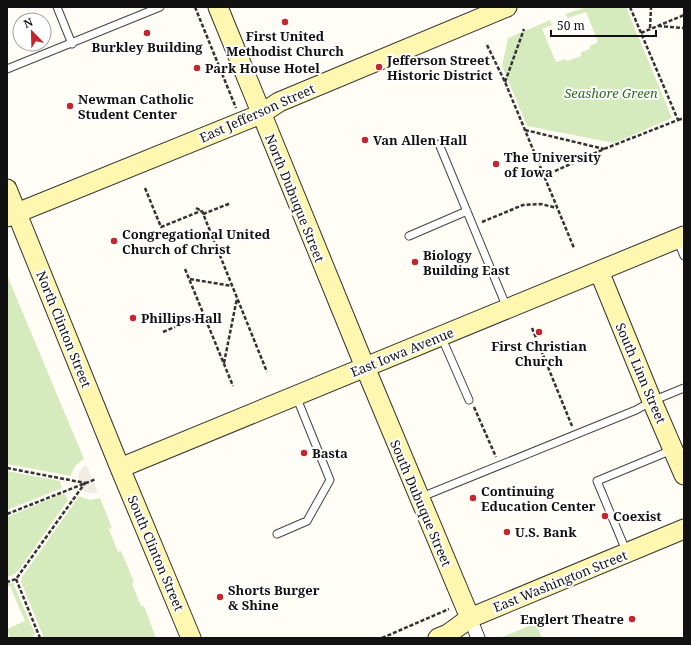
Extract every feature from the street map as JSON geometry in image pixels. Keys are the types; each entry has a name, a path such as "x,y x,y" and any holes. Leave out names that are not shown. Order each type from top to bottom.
{"street":[{"name":"North Dubuque Street","path":"218,7 365,367"},
{"name":"East Jefferson Street","path":"12,215 261,114 279,102 500,8"},
{"name":"North Clinton Street","path":"7,189 12,215 120,468"},
{"name":"East Iowa Avenue","path":"120,468 680,237"},
{"name":"South Linn Street","path":"599,271 652,401 684,474"},
{"name":"South Dubuque Street","path":"365,367 478,638"},
{"name":"South Clinton Street","path":"120,468 191,638"},
{"name":"East Washington Street","path":"438,638 448,634 470,618 684,529"}],"lane":[{"path":"57,7 72,44"},
{"path":"7,69 72,44 160,7"},
{"path":"439,144 508,308"},
{"path":"409,236 467,211"},
{"path":"680,237 684,256"},
{"path":"441,336 469,400"},
{"path":"419,498 636,410 652,401 684,388"},
{"path":"277,534 307,521 330,480 296,396"},
{"path":"627,553 597,482 673,449"}],"path":[{"path":"195,7 241,121"},
{"path":"630,7 678,120"},
{"path":"650,29 651,7"},
{"path":"641,33 684,15"},
{"path":"655,26 684,28"},
{"path":"505,82 524,29"},
{"path":"487,44 505,82 574,248"},
{"path":"544,176 604,149 684,118"},
{"path":"525,130 604,149"},
{"path":"145,188 161,227 231,203"},
{"path":"473,225 523,205 541,204 558,208"},
{"path":"196,208 202,213 267,372"},
{"path":"185,269 233,386"},
{"path":"189,279 232,286"},
{"path":"224,363 237,297"},
{"path":"163,332 204,315"},
{"path":"532,328 576,434"},
{"path":"469,400 476,410 499,465"},
{"path":"7,468 85,483"},
{"path":"7,514 96,479"},
{"path":"7,582 16,579 85,483"},
{"path":"16,579 40,638"},
{"path":"382,638 444,611"}],"green space":[{"name":"Seashore Green","path":"587,7 626,7 672,118 614,143 527,126 502,66 508,38 550,20 552,25 542,29 556,62 565,59 568,61 581,56 581,52 590,49 590,46 598,42 586,12 568,18 565,14"},
{"path":"7,275 84,459 79,462 71,476 7,464"},
{"path":"7,471 60,481 62,488 7,510"},
{"path":"64,493 68,500 19,570 13,575 7,577 7,517"},
{"path":"79,496 90,500 100,498 112,528 109,529 118,552 121,551 134,582 132,584 141,606 144,606 156,638 44,638 21,582 22,577"},
{"path":"14,583 35,634 33,635 34,638 10,638 7,629 25,621 10,586 7,587 7,584"},
{"path":"536,623 542,638 500,638"}],"shaded area":[{"path":"86,464 98,493 88,493 83,490 80,485 78,477 79,472"}],"place":[{"name":"First United Methodist Church","path":"285,22"},
{"name":"Burkley Building","path":"147,33"},
{"name":"Jefferson Street Historic District","path":"379,67"},
{"name":"Park House Hotel","path":"197,68"},
{"name":"Newman Catholic Student Center","path":"70,106"},
{"name":"Van Allen Hall","path":"365,140"},
{"name":"The University of Iowa","path":"496,164"},
{"name":"Congregational United Church of Christ","path":"114,241"},
{"name":"Biology Building East","path":"415,262"},
{"name":"Phillips Hall","path":"133,318"},
{"name":"First Christian Church","path":"539,332"},
{"name":"Basta","path":"304,453"},
{"name":"Continuing Education Center","path":"473,498"},
{"name":"Coexist","path":"605,516"},
{"name":"U.S. Bank","path":"507,532"},
{"name":"Shorts Burger & Shine","path":"220,597"},
{"name":"Englert Theatre","path":"632,619"}]}
